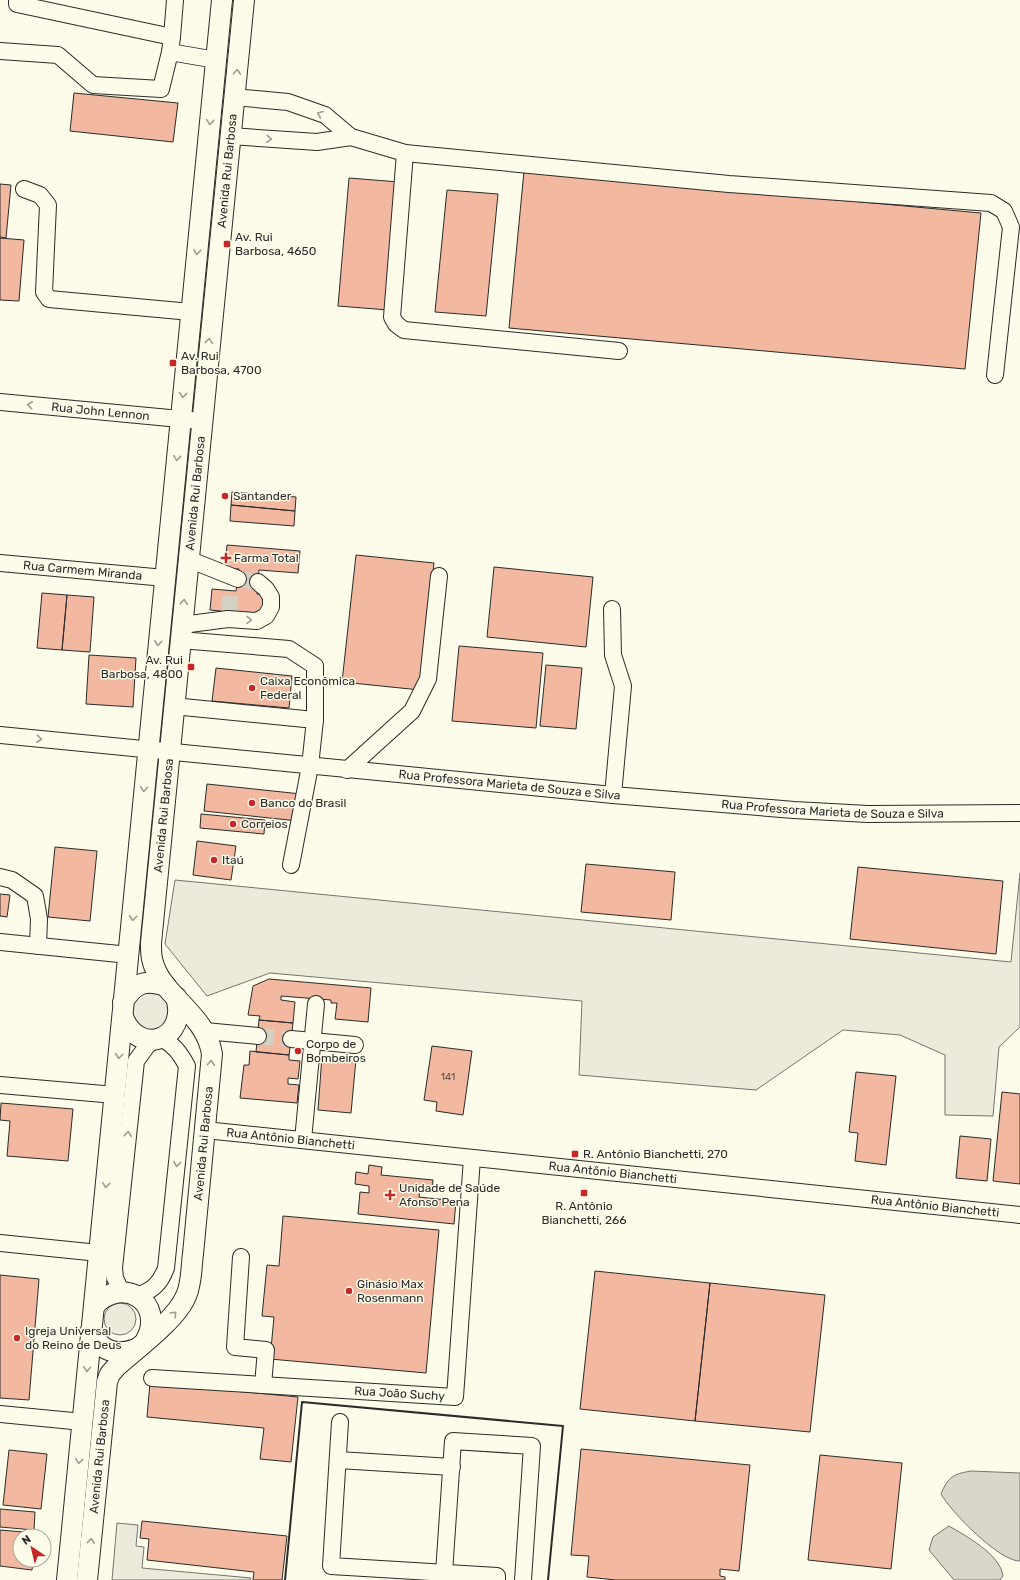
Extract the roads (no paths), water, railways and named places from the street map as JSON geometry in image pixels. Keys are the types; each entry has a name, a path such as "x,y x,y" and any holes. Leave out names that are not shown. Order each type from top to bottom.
{"main road":[{"name":"Avenida Rui Barbosa","path":"67,1580 222,0"},
{"name":"Avenida Rui Barbosa","path":"87,1580 106,1382 110,1374 176,1312 183,1304 187,1295 205,1130 212,1054 210,1043 205,1031 157,973 151,958 151,943 201,421 244,0"},
{"path":"154,982 171,991 180,1008 178,1021 172,1031 158,1039 144,1039 134,1035 127,1027 123,1010 130,991 141,984 154,982"},
{"path":"91,1330 97,1342 108,1351 122,1353 141,1344 150,1333 151,1316 148,1308 129,1294 111,1293 101,1298 94,1306"}],"street":[{"path":"17,0 17,4 171,45 216,60"},
{"path":"0,51 58,55 93,85 162,89 171,45 175,0"},
{"path":"234,98 288,102 324,116 351,137 406,153 729,184 991,204 1004,211 1012,227 995,374"},
{"path":"230,136 317,142 351,137"},
{"path":"406,153 392,317 396,324 404,330 619,351"},
{"path":"24,189 40,195 48,205 44,292 49,299 191,312"},
{"name":"Rua John Lennon","path":"0,402 201,421"},
{"path":"188,559 233,582"},
{"name":"Rua Carmem Miranda","path":"0,563 165,578"},
{"path":"348,770 412,711 428,679 439,576"},
{"path":"181,632 228,616 257,621 266,616 271,607 271,597 266,589 258,582"},
{"path":"612,609 613,655 623,686 613,795"},
{"path":"181,632 289,649 315,666 315,720 310,766 291,865"},
{"path":"173,706 315,720"},
{"name":"Rua Professora Marieta de Souza e Silva","path":"0,736 613,795 833,813 911,815 1020,814"},
{"path":"0,877 12,880 36,896 39,919 38,946"},
{"path":"0,942 129,954"},
{"path":"303,1140 316,1004"},
{"path":"205,1031 258,1036"},
{"path":"158,1039 172,1045 181,1054 187,1066 166,1268 161,1281 151,1291 129,1294 115,1278 114,1268 136,1061 147,1046 158,1039"},
{"path":"291,1039 355,1045"},
{"path":"0,1085 115,1095"},
{"name":"Rua Antônio Bianchetti","path":"205,1130 1020,1215"},
{"name":"Rua João Suchy","path":"152,1378 455,1397 472,1158"},
{"path":"0,1243 99,1253"},
{"path":"242,1257 235,1348 266,1350 263,1385"},
{"path":"0,1414 83,1422"},
{"path":"340,1422 330,1566 523,1579 532,1446 453,1441 444,1573"},
{"path":"338,1460 452,1467"}],"tunnel":[{"path":"238,579 258,582"},
{"path":"229,612 231,591"},
{"path":"258,1036 291,1039"}],"place":[{"name":"Av. Rui Barbosa, 4650","path":"227,244"},
{"name":"Av. Rui Barbosa, 4700","path":"173,363"},
{"name":"Santander","path":"225,496"},
{"name":"Farma Total","path":"226,558"},
{"name":"Av. Rui Barbosa, 4800","path":"191,667"},
{"name":"Caixa Econômica Federal","path":"252,688"},
{"name":"Banco do Brasil","path":"252,803"},
{"name":"Correios","path":"233,824"},
{"name":"Itaú","path":"214,860"},
{"name":"Corpo de Bombeiros","path":"298,1051"},
{"name":"R. Antônio Bianchetti, 270","path":"575,1154"},
{"name":"R. Antônio Bianchetti, 266","path":"584,1193"},
{"name":"Unidade de Saúde Afonso Pena","path":"390,1195"},
{"name":"Ginásio Max Rosenmann","path":"349,1291"},
{"name":"Igreja Universal do Reino de Deus","path":"17,1338"}]}
